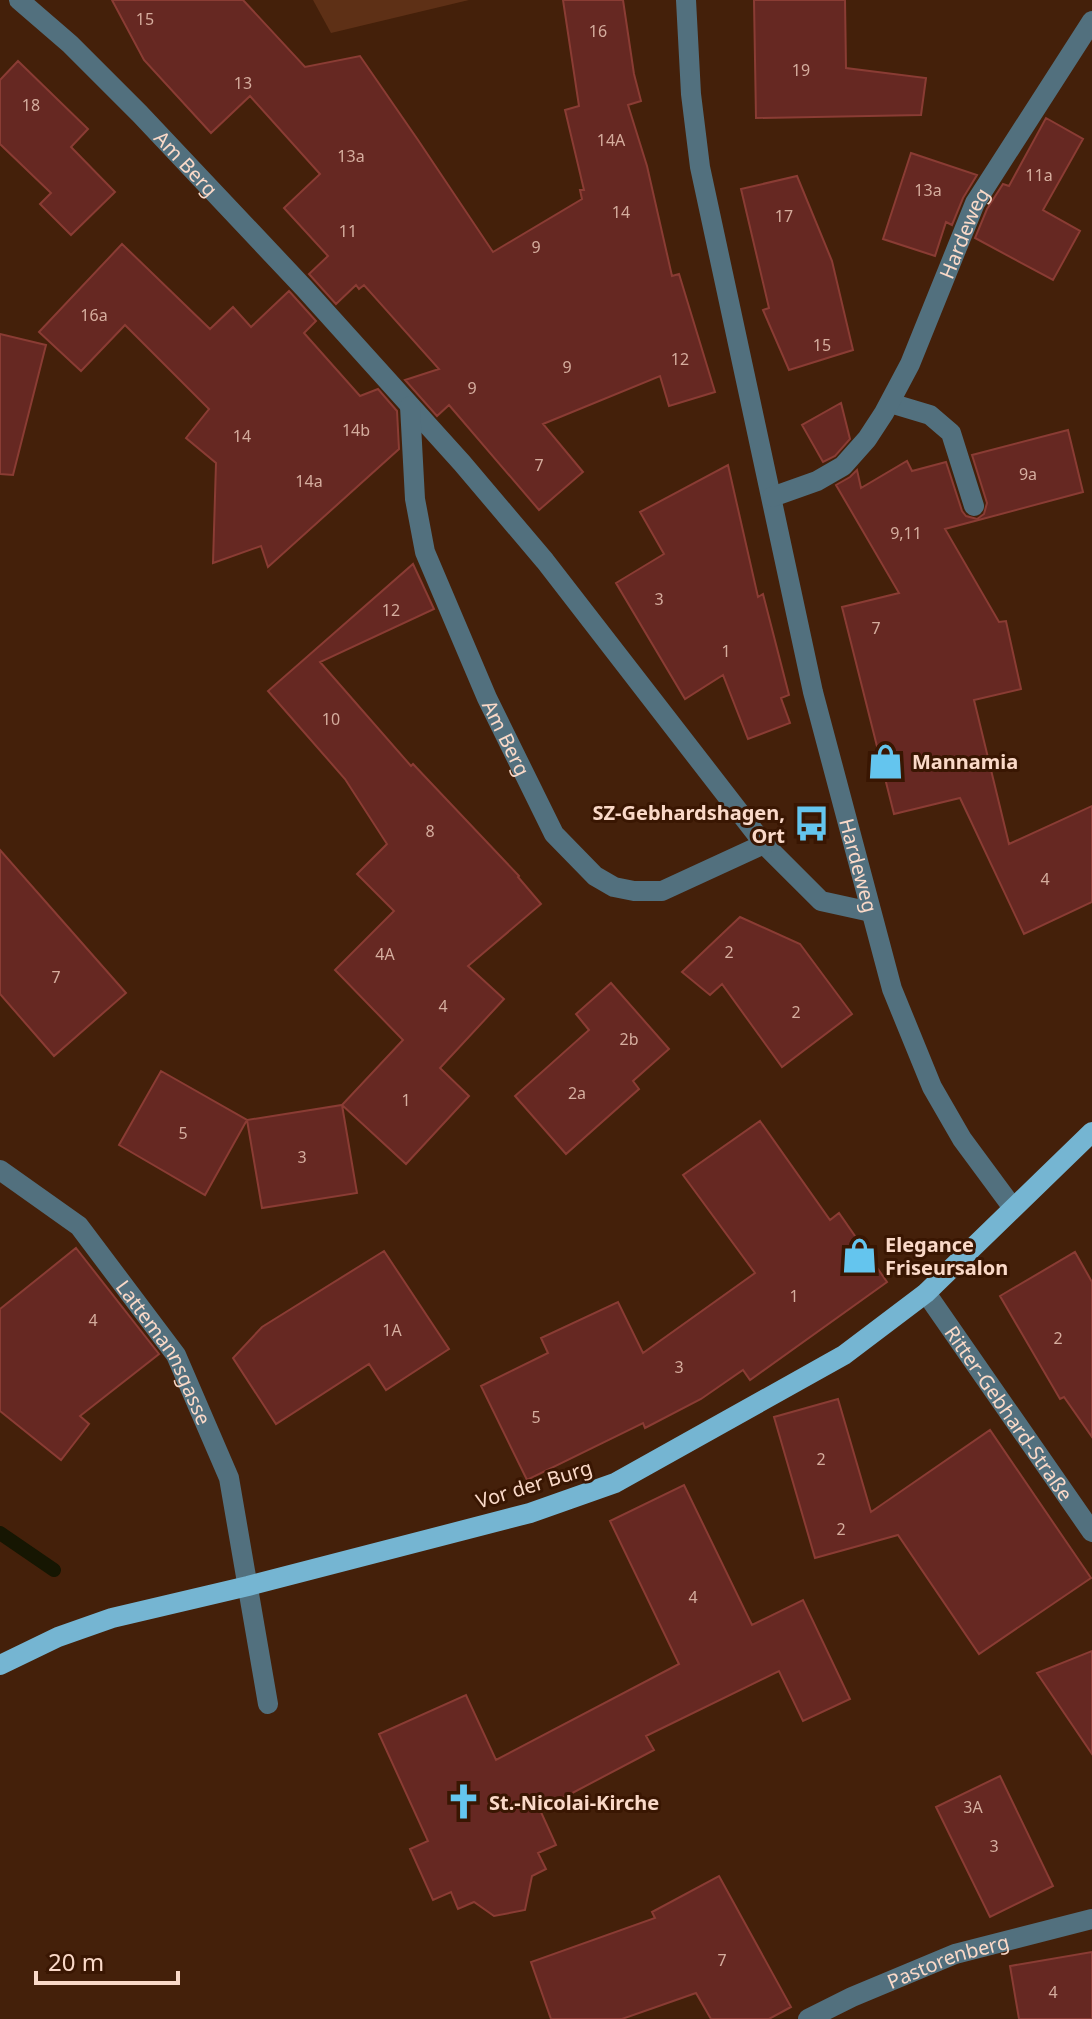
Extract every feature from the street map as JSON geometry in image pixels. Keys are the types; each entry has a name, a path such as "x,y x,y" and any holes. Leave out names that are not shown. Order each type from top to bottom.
{"main road":[{"name":"Vor der Burg","path":"0,1665 58,1637 112,1618 530,1513 615,1483 844,1355 926,1293 1092,1132"}],"street":[{"name":"Am Berg","path":"19,0 70,44 140,114 305,289 462,463 545,561 764,844 821,901 871,912"},
{"name":"Hardeweg","path":"686,0 691,94 700,167 813,692 871,912 892,989 932,1087 962,1139 1013,1208"},
{"name":"Hardeweg","path":"772,497 817,481 843,466 867,439 910,364 975,203 1092,23"},
{"path":"890,403 930,415 951,433 974,506"},
{"name":"Am Berg","path":"410,406 415,499 425,552 487,698 554,834 595,876 614,887 634,891 662,891 764,844"},
{"name":"Lattemannsgasse","path":"0,1170 79,1226 176,1355 229,1478 268,1704"},
{"name":"Ritter-Gebhard-Straße","path":"926,1293 1092,1532"},
{"name":"Pastorenberg","path":"808,2019 955,1954 1092,1919"}],"shaded area":[{"path":"313,0 469,0 331,33"}],"building":[{"path":"112,0 243,0 305,67 360,56 493,252 582,199 580,190 584,190 565,110 579,106 563,0 623,0 641,101 628,105 647,166 672,276 679,274 715,392 669,406 660,376 543,424 583,472 539,510 449,405 437,416 405,380 439,369 364,285 359,289 356,285 336,304 309,274 328,256 284,208 320,174 250,96 211,133 144,60"},
{"path":"754,0 845,0 846,68 926,78 921,115 756,118"},
{"path":"18,61 88,129 71,147 115,192 71,235 40,204 51,193 0,144 0,80"},
{"path":"1046,118 1083,139 1043,210 1080,231 1053,280 975,238 987,209 1003,184 1009,186"},
{"path":"911,153 977,175 952,225 946,222 935,256 883,239"},
{"path":"797,176 832,261 853,350 789,370 763,310 769,308 741,189"},
{"path":"122,244 210,329 233,307 251,327 289,291 316,321 304,333 360,396 378,389 397,411 399,449 268,567 261,546 213,563 216,463 186,438 209,409 125,325 81,371 39,332"},
{"path":"0,334 46,345 13,475 0,474"},
{"path":"841,403 850,439 835,456 823,462 802,425"},
{"path":"1068,430 1083,492 945,529 999,622 1006,621 1021,689 974,700 1009,844 1092,806 1092,902 1024,934 960,798 894,814 842,607 899,593 836,485 857,470 861,488 907,461 912,471 946,462 962,511 966,516 977,519 984,514 987,503 972,455"},
{"path":"728,465 758,597 763,594 789,695 781,698 790,723 748,739 723,675 685,699 616,583 664,554 640,512"},
{"path":"413,564 434,609 320,662 411,766 413,764 519,876 541,904 468,966 504,999 440,1068 469,1096 406,1164 342,1105 403,1040 335,970 394,911 357,874 387,844 345,779 268,691"},
{"path":"0,850 126,993 54,1056 0,994"},
{"path":"740,917 800,944 852,1014 782,1067 722,984 710,995 682,972"},
{"path":"611,983 669,1049 633,1081 639,1089 566,1154 515,1096 589,1030 576,1014"},
{"path":"161,1071 247,1120 205,1195 119,1145"},
{"path":"342,1105 357,1193 262,1208 247,1120"},
{"path":"760,1121 830,1220 839,1213 887,1282 750,1380 743,1370 701,1399 645,1428 643,1423 527,1480 481,1386 548,1353 541,1338 618,1302 643,1353 755,1273 683,1175"},
{"path":"76,1248 159,1354 80,1416 89,1424 61,1460 0,1411 0,1309"},
{"path":"384,1251 449,1349 386,1390 369,1364 276,1424 233,1358 262,1327"},
{"path":"1075,1252 1092,1282 1092,1437 1064,1397 1060,1399 1000,1296"},
{"path":"838,1399 871,1512 990,1430 1091,1578 979,1654 898,1535 815,1558 774,1417"},
{"path":"684,1485 752,1625 803,1600 850,1699 803,1721 779,1671 646,1736 654,1750 540,1810 556,1845 538,1853 546,1869 532,1876 525,1910 494,1916 474,1902 458,1909 451,1892 433,1900 410,1849 428,1841 379,1734 466,1695 496,1760 679,1664 610,1521"},
{"path":"1092,1651 1092,1754 1037,1673"},
{"path":"1000,1776 1053,1886 990,1917 936,1807"},
{"path":"719,1876 791,2007 769,2019 711,2019 696,1993 622,2019 551,2019 531,1962 655,1918 652,1912"},
{"path":"1092,1952 1092,2019 1019,2019 1010,1966"}],"waterway":[{"path":"0,1533 54,1570"}],"place":[{"name":"Mannamia","path":"886,761"},
{"name":"SZ-Gebhardshagen, Ort","path":"811,824"},
{"name":"Elegance Friseursalon","path":"859,1255"},
{"name":"St.-Nicolai-Kirche","path":"463,1802"}]}
